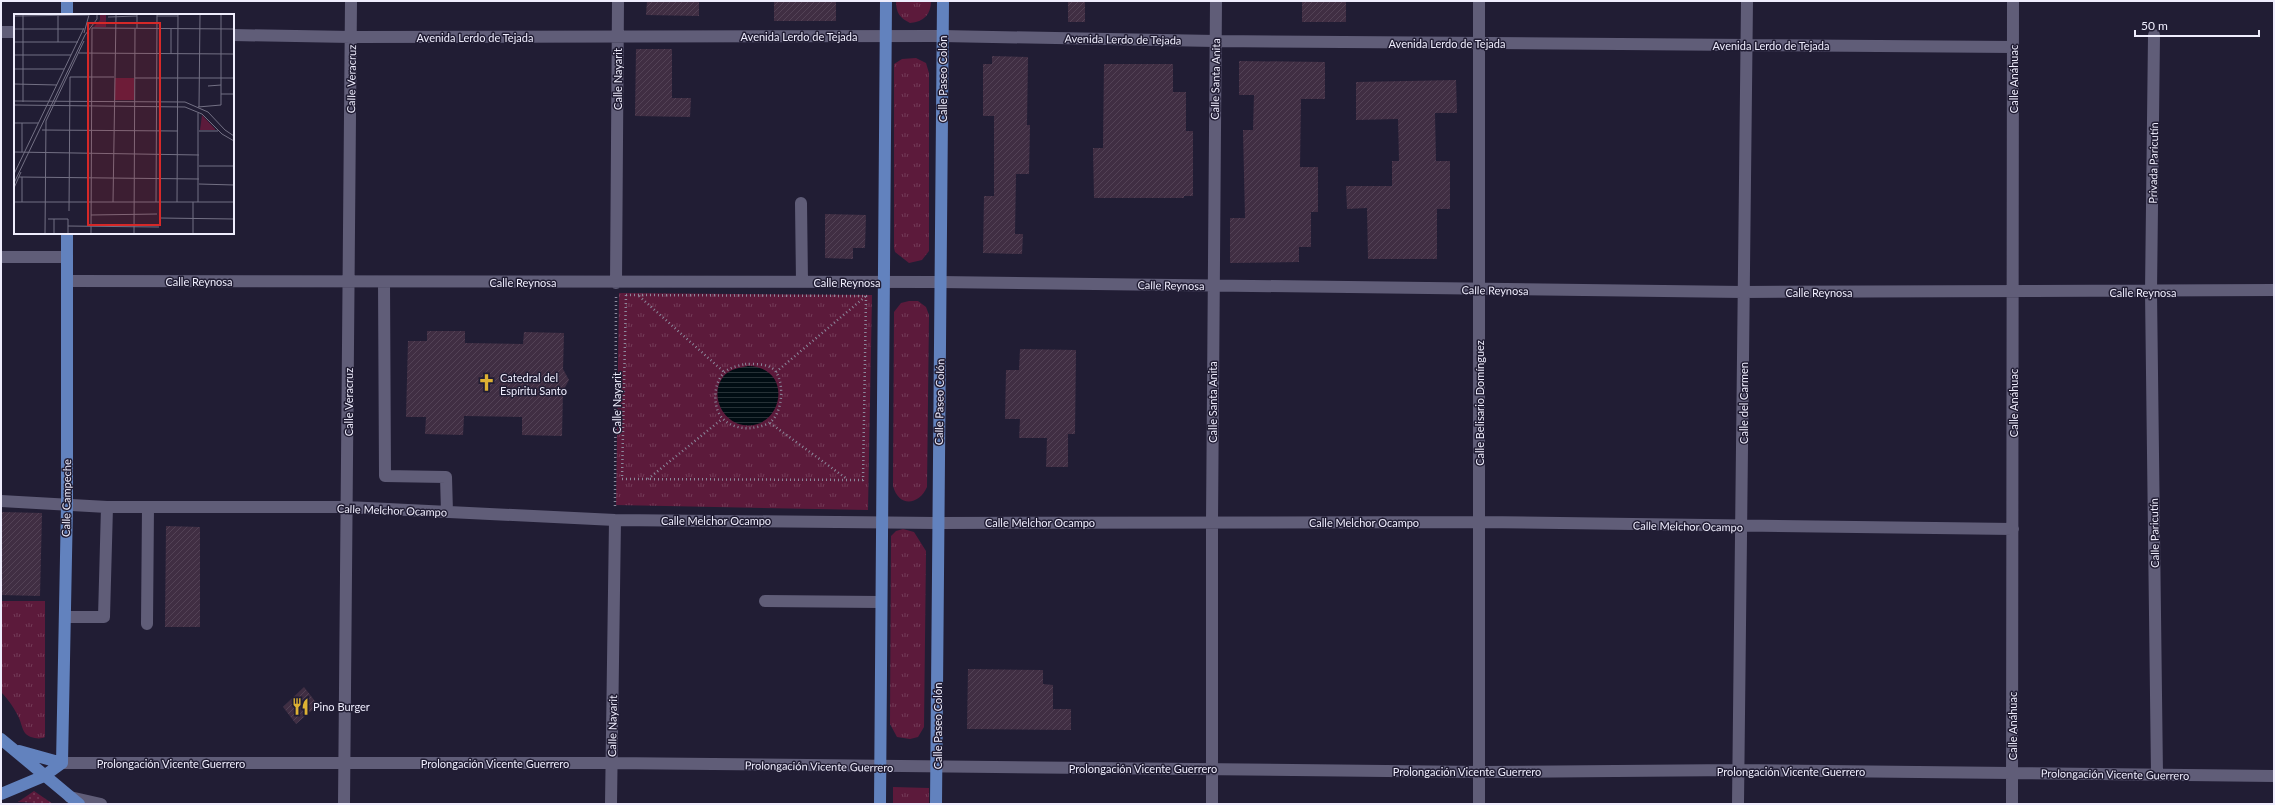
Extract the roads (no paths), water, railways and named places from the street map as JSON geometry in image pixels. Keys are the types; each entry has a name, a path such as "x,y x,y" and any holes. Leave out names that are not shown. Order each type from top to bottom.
{"main road":[{"path":"67,1 67,14"},
{"path":"880,804 880,602 886,1"},
{"name":"Calle Paseo Colón","path":"936,804 942,1"},
{"name":"Calle Campeche","path":"62,763 67,505 67,234"},
{"path":"1,739 75,800"},
{"name":"Prolongación Vicente Guerrero","path":"14,750 62,763"},
{"path":"1,794 44,776 62,763"}],"street":[{"name":"Calle Veracruz","path":"344,804 351,1"},
{"name":"Calle Nayarit","path":"616,283 618,1"},
{"name":"Calle Santa Anita","path":"1212,804 1213,285 1216,1"},
{"name":"Calle Belisario Domínguez","path":"1479,1 1479,804"},
{"name":"Calle del Carmen","path":"1738,804 1747,1"},
{"name":"Calle Anáhuac","path":"2012,804 2013,1"},
{"path":"1,32 14,32"},
{"name":"Avenida Lerdo de Tejada","path":"234,35 351,37 942,36 1216,41 2013,47"},
{"name":"Privada Paricutín","path":"2151,292 2154,35"},
{"path":"801,203 802,282"},
{"path":"1,256 67,257"},
{"name":"Calle Reynosa","path":"67,280 616,283 940,282 1479,290 1743,292 2151,292 2274,290"},
{"path":"384,282 385,476 446,477 447,512"},
{"name":"Calle Paricutín","path":"2151,292 2157,775"},
{"name":"Calle Melchor Ocampo","path":"1,501 107,507 347,507 615,520 937,522 1479,522 2013,529"},
{"path":"65,617 104,616 107,507"},
{"path":"147,624 148,507"},
{"name":"Calle Nayarit","path":"611,804 615,520"},
{"path":"765,601 880,602"},
{"name":"Prolongación Vicente Guerrero","path":"62,763 611,763 1213,768 1479,772 1738,770 2274,776"},
{"path":"75,800 101,804"}],"place":[{"name":"Catedral del Espíritu Santo","path":"487,383"},
{"name":"Pino Burger","path":"300,706"}]}
